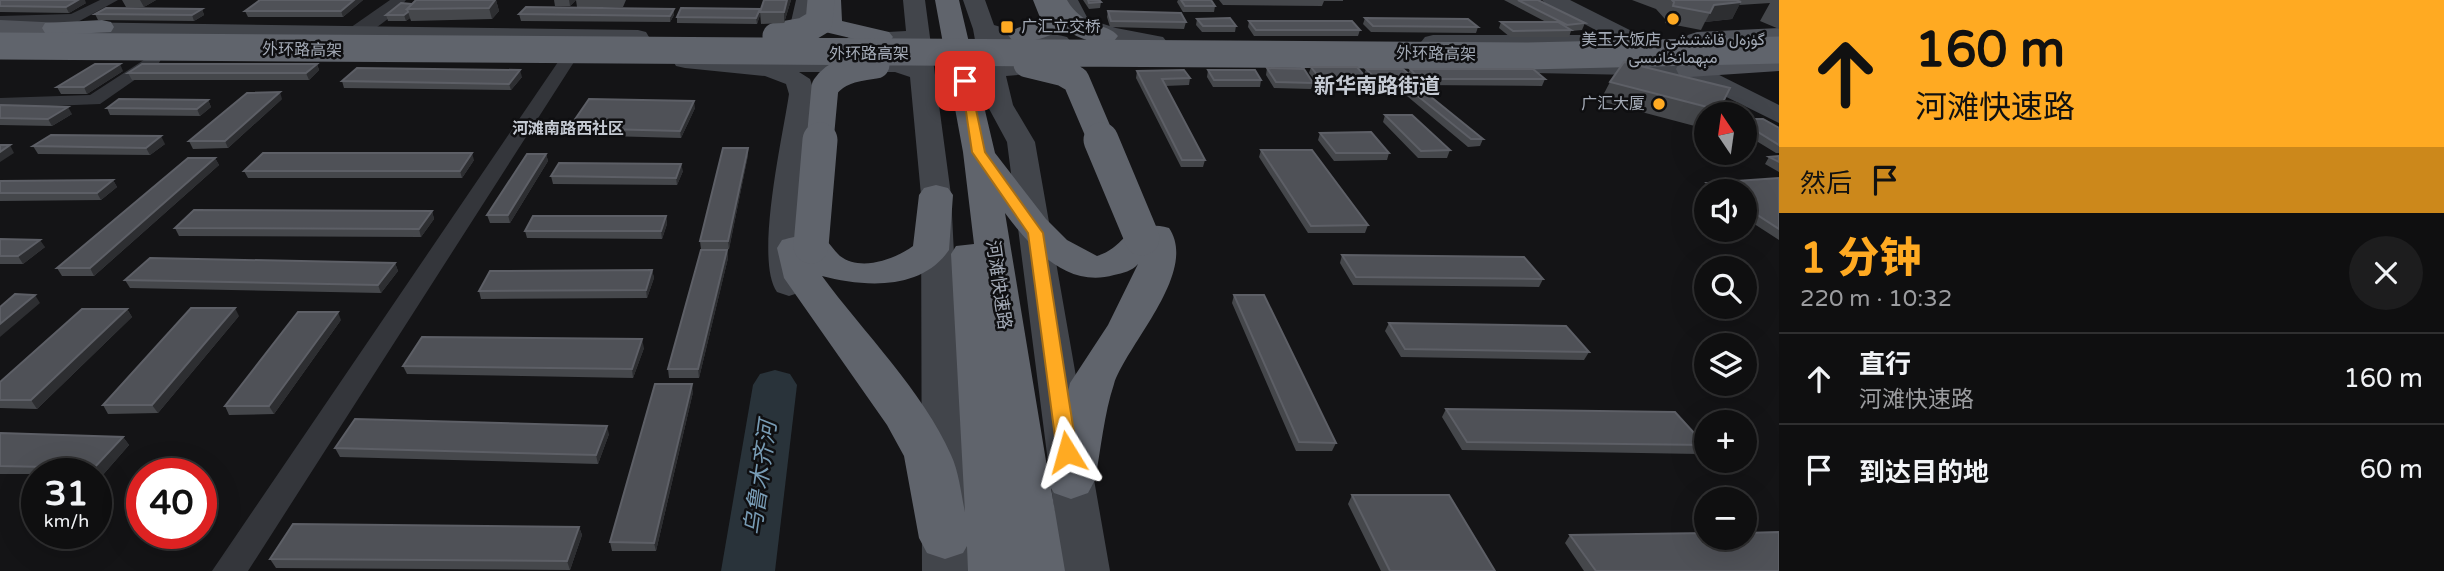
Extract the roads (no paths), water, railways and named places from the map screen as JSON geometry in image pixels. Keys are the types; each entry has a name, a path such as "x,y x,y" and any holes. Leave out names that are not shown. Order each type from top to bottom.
{"highway":[{"path":"782,45 819,22 821,0"},
{"path":"829,0 828,20 834,27 880,37 1011,56 1076,80 1149,237"},
{"name":"河滩快速路","path":"925,0 972,275 995,571"},
{"name":"河滩快速路","path":"947,0 979,152 1038,571"},
{"path":"1011,56 1054,21 1045,0"},
{"path":"1055,0 1065,19 1072,25 1105,36"},
{"path":"54,28 586,31 912,57 1145,52 1469,62 1572,56"},
{"name":"外环路高架","path":"0,35 387,41 1493,47 1779,42"},
{"path":"387,41 654,36"},
{"path":"1011,56 1105,36 1386,38 1493,47"},
{"path":"0,52 493,60 612,57 880,37"},
{"path":"782,45 798,68 813,78 803,278 905,416 928,456 945,555"},
{"name":"外环路高架","path":"0,46 719,54 1572,56 1779,50"},
{"path":"304,50 612,57"},
{"path":"1071,480 1092,383 1128,326 1157,264 1090,80 1091,73 1145,52"},
{"path":"803,247 825,87 830,78 852,69 912,57"},
{"path":"979,152 1035,233 1063,256 1095,267 1116,265 1129,257 1149,237"},
{"path":"803,247 830,267 867,274 907,268 931,250 936,195"}],"main road":[{"path":"0,27 54,28"},
{"path":"1636,42 1779,36"},
{"path":"1689,69 1779,63"}],"street":[{"path":"0,21 74,19 111,0"},
{"path":"353,33 377,19 399,0"},
{"path":"782,45 807,0"},
{"path":"914,0 912,57 936,195 945,555"},
{"path":"1068,0 1079,23 1111,34 1145,52"},
{"path":"1553,0 1779,115"},
{"path":"1584,0 1779,96"},
{"path":"979,15 1011,56 1036,64 1689,69"},
{"path":"979,15 998,36 1145,52 1636,42"},
{"path":"54,28 782,45 902,40 912,57"},
{"path":"1011,56 1000,105 1021,142 1086,571"},
{"path":"0,58 685,61 897,65 912,57"},
{"path":"0,103 94,100 153,59"},
{"path":"685,61 768,69 797,79 802,94 783,251 789,285 825,309"},
{"path":"229,571 566,62"}],"waterway":[{"name":"乌鲁木齐河","path":"748,571 775,385"}],"place":[{"name":"美玉大饭店 گۈزەل قاشتىشى مېھمانخانىسى","path":"1673,19"},
{"name":"广汇立交桥","path":"1007,27"},
{"name":"广汇大厦","path":"1659,104"}],"district":[{"name":"新华南路街道","path":"1377,86"},
{"name":"河滩南路西社区","path":"568,129"}]}
